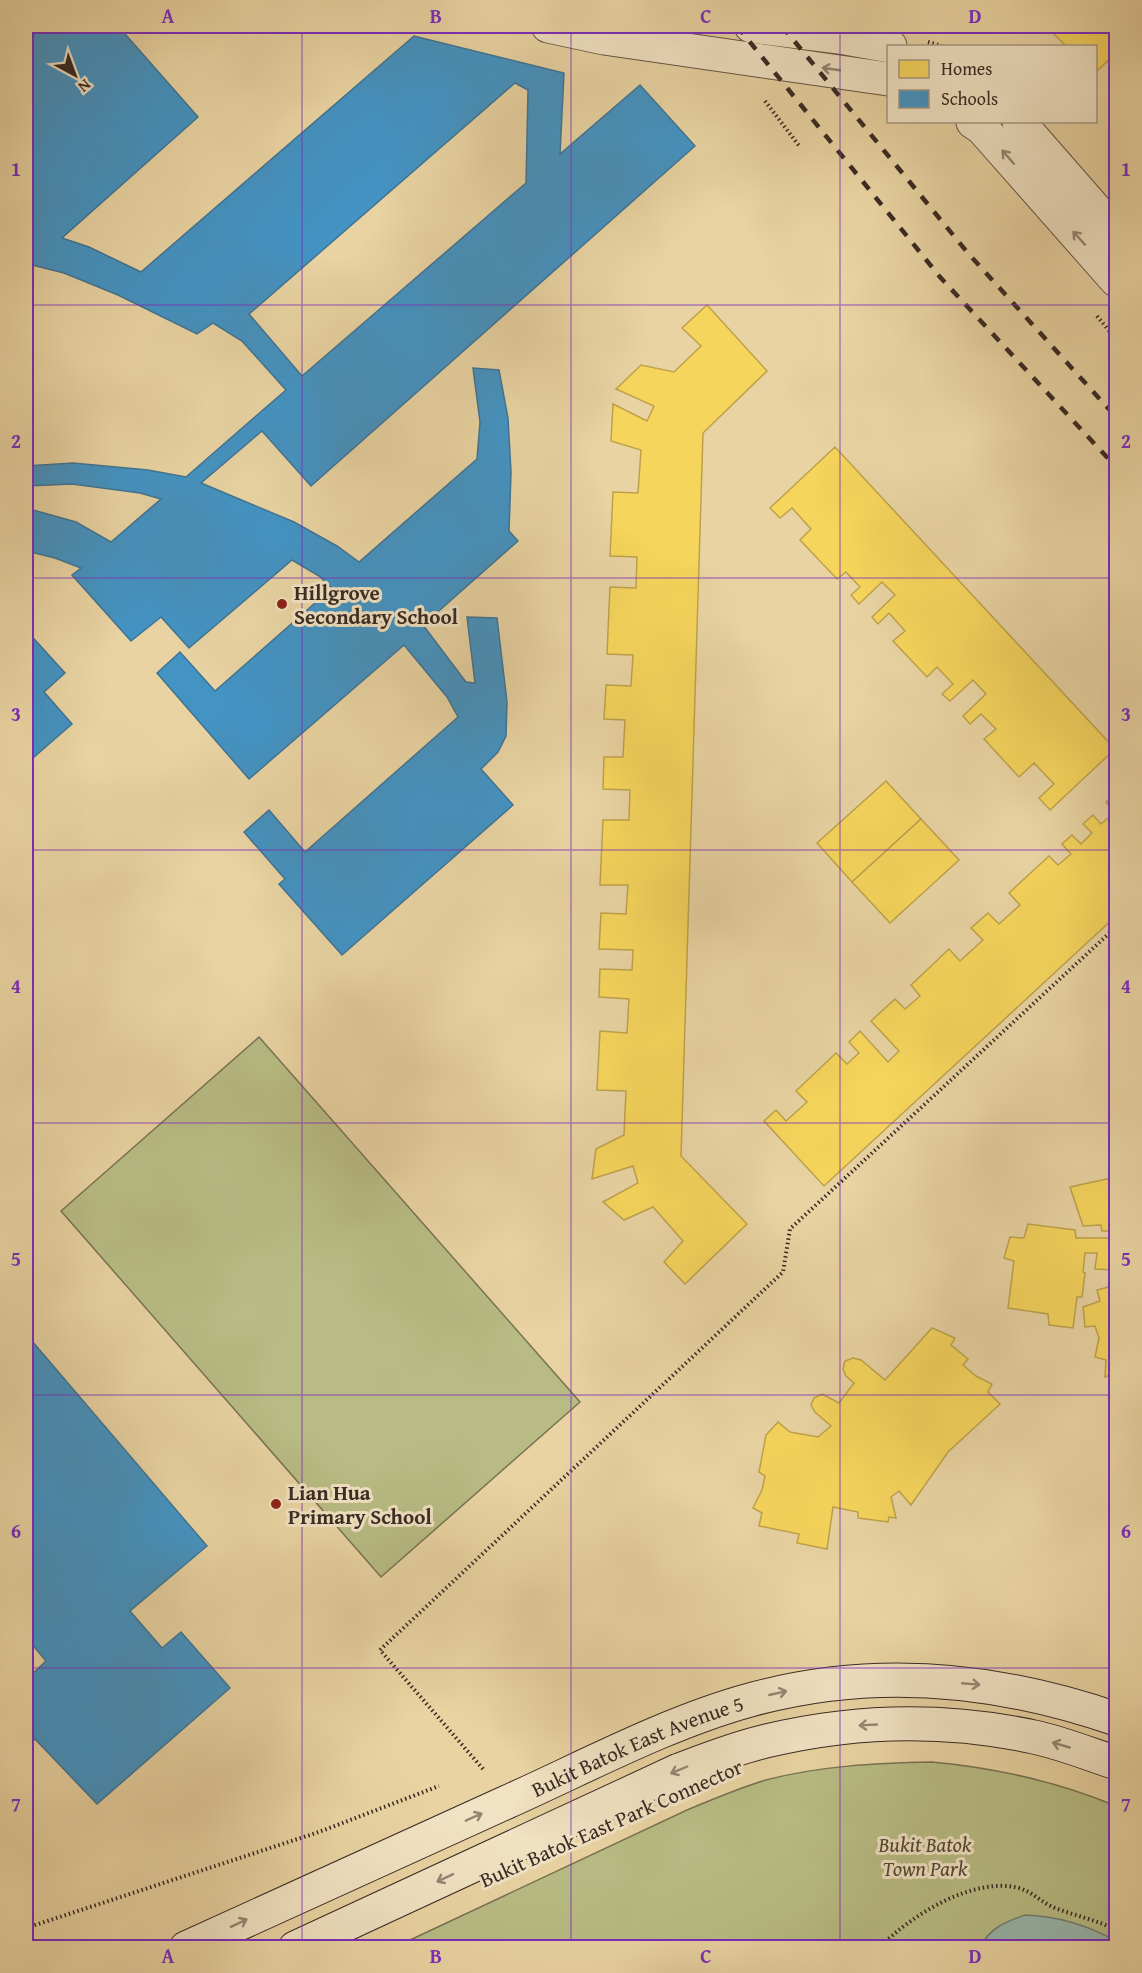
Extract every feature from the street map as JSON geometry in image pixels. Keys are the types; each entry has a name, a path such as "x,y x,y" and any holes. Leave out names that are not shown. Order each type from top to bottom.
{"street":[{"path":"548,26 604,38 887,79"},
{"path":"751,26 887,45"},
{"path":"974,123 982,128 1116,280"},
{"path":"1020,123 1116,233"},
{"name":"Bukit Batok East Avenue 5","path":"186,1947 662,1732 749,1700 833,1684 932,1681 982,1685 1031,1694 1079,1706 1116,1719"},
{"name":"Bukit Batok East Avenue 5","path":"295,1947 680,1770 765,1741 855,1726 952,1725 1035,1737 1116,1763"}],"path":[{"path":"765,100 800,147"},
{"path":"484,1769 380,1650 783,1272 790,1229 1116,927"},
{"path":"879,1947 903,1926 939,1903 956,1895 1003,1887 1026,1891 1056,1909 1094,1920 1116,1930"}],"green space":[{"path":"259,1037 580,1402 381,1577 61,1211"},
{"name":"Bukit Batok Town Park","path":"932,1762 1026,1777 1071,1789 1116,1806 1116,1947 393,1948 687,1810 766,1780 827,1768"}],"shaded area":[{"path":"1025,1915 1049,1917 1084,1926 1116,1941 1116,1947 980,1947 988,1935 999,1926"}],"building: Homes":[{"path":"1046,26 1116,26 1116,53 1097,71 1097,45 1065,45"},
{"path":"707,305 767,371 703,433 681,1156 747,1224 685,1284 664,1262 683,1241 653,1207 624,1220 603,1202 638,1183 633,1166 592,1179 596,1149 624,1135 626,1091 597,1090 600,1031 627,1033 629,999 599,997 600,969 632,970 633,950 599,949 601,913 626,914 628,885 600,885 603,820 629,820 630,790 603,789 604,757 623,757 625,720 604,719 606,685 631,686 633,655 607,654 610,587 636,588 637,557 610,556 613,492 638,493 641,450 611,441 613,404 647,421 654,406 616,389 641,365 674,372 701,346 682,328"},
{"path":"835,447 1115,749 1050,810 1039,798 1054,784 1034,763 1019,777 984,739 996,729 981,714 970,724 963,716 986,694 973,680 950,701 942,694 953,684 937,667 927,677 893,641 905,631 889,613 878,624 872,617 895,595 882,582 859,604 851,595 860,587 846,572 837,579 800,540 811,529 792,508 780,518 770,508"},
{"path":"886,781 921,819 852,882 817,843"},
{"path":"1116,793 1116,916 824,1186 764,1121 776,1110 786,1121 807,1102 796,1091 836,1053 847,1064 859,1053 849,1042 860,1031 888,1062 899,1051 871,1021 895,999 905,1009 920,996 911,985 949,949 960,961 983,940 971,928 988,913 999,924 1020,905 1009,893 1049,856 1058,865 1071,854 1062,844 1072,835 1081,844 1092,833 1083,824 1093,815 1101,824 1115,812 1106,802"},
{"path":"921,819 959,860 890,923 852,882"},
{"path":"1116,1177 1116,1270 1095,1269 1097,1253 1085,1253 1082,1297 1077,1297 1073,1328 1049,1325 1048,1314 1008,1308 1014,1261 1004,1258 1010,1237 1024,1238 1028,1224 1075,1230 1076,1238 1112,1238 1110,1231 1102,1231 1101,1225 1083,1226 1070,1187"},
{"path":"1116,1285 1116,1373 1105,1377 1106,1360 1095,1357 1099,1338 1095,1326 1085,1327 1083,1307 1100,1301 1097,1290"},
{"path":"932,1328 955,1338 951,1345 968,1359 963,1365 976,1376 992,1384 988,1392 1000,1404 948,1452 911,1505 899,1491 891,1497 896,1518 889,1517 888,1522 858,1518 858,1512 833,1507 827,1549 797,1543 799,1534 759,1526 762,1513 753,1508 762,1490 765,1476 759,1472 766,1435 778,1422 790,1432 818,1437 831,1426 815,1412 811,1405 814,1398 822,1394 839,1403 854,1383 846,1376 843,1369 845,1361 853,1358 861,1360 885,1380"}],"building: Schools":[{"path":"26,26 118,26 198,117 62,238 89,247 141,272 414,36 564,73 560,154 640,85 695,146 311,486 262,431 201,483 294,522 337,546 359,562 477,459 480,422 473,368 499,370 508,418 511,472 509,531 518,541 423,625 466,682 475,683 467,617 497,618 507,702 506,736 498,752 481,769 513,805 342,955 279,884 285,879 244,832 269,810 305,852 458,717 447,697 404,645 249,779 157,673 180,652 215,691 332,588 319,576 292,560 189,648 161,617 131,641 72,575 81,568 55,558 26,551 26,508 76,522 111,542 161,499 140,493 72,484 26,486 26,466 73,463 148,470 186,477 286,390 242,341 213,323 197,334 118,295 64,273 32,265 26,270","holes":["515,83 528,90 526,183 302,376 249,314"]},
{"path":"26,630 65,673 44,692 72,724 26,764"},
{"path":"26,1334 207,1546 130,1611 162,1648 181,1632 230,1688 97,1804 35,1739 26,1748 26,1680 46,1661 26,1637"}],"railway":[{"path":"737,26 940,277 1116,467"},
{"path":"782,26 967,252 1116,417"}],"place":[{"name":"Hillgrove Secondary School","path":"282,604"},
{"name":"Lian Hua Primary School","path":"276,1504"}]}
